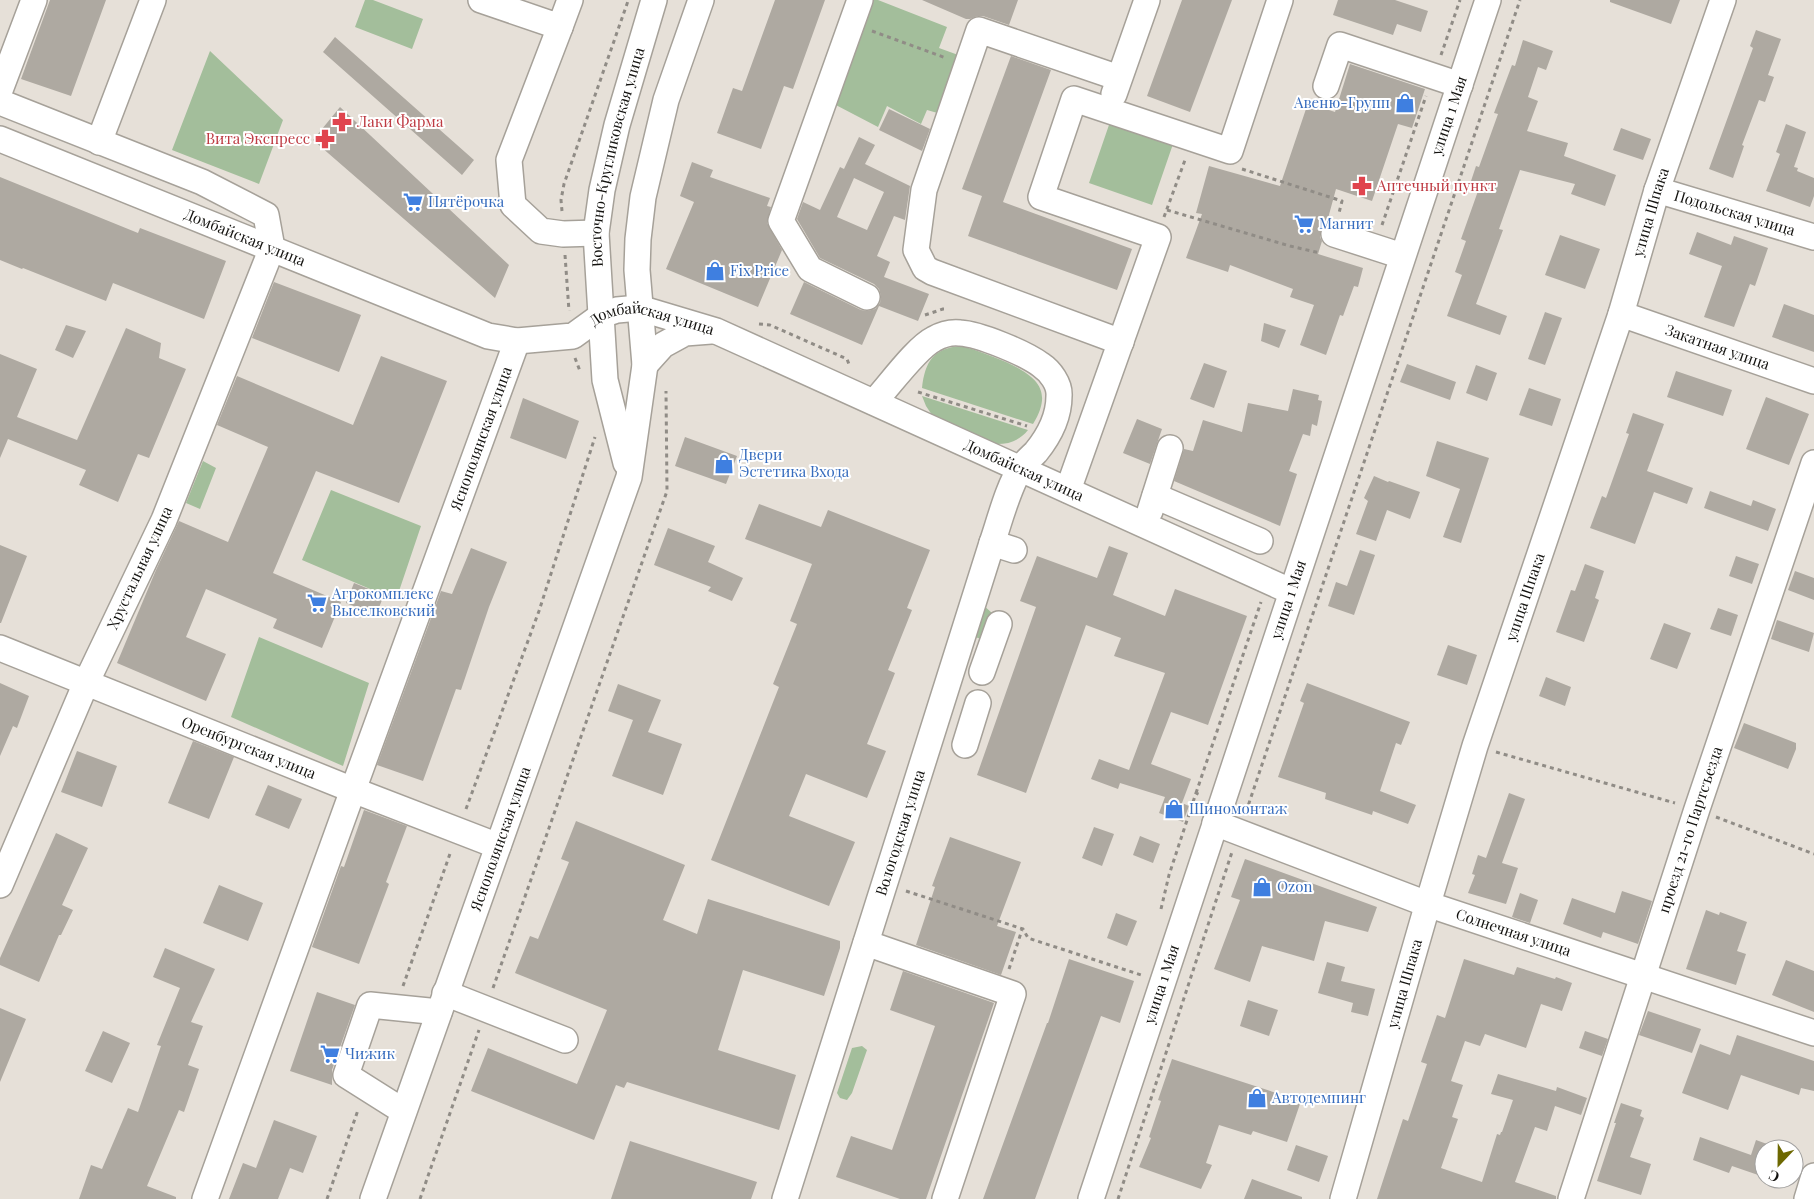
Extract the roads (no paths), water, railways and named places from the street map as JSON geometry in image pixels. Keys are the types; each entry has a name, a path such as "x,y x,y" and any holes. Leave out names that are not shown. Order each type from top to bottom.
{"street":[{"path":"0,90 34,0"},
{"path":"98,142 152,0"},
{"path":"481,0 560,27"},
{"path":"570,0 509,160 513,206 541,231 563,234 596,234"},
{"name":"Восточно-Кругликовская улица","path":"629,477 605,380 596,234 602,190 617,125 654,0"},
{"name":"Восточно-Кругликовская улица","path":"645,365 639,308 638,246 643,197 666,100 701,0"},
{"path":"860,0 781,221 810,269 866,297"},
{"path":"1109,110 1147,0"},
{"path":"1068,490 1158,237 1041,196 1074,99 1230,151 1280,0"},
{"name":"улица 1 Мая","path":"1091,1199 1290,591 1488,0"},
{"name":"улица Шпака","path":"1343,1199 1427,904 1475,746 1621,314 1657,190 1723,0"},
{"path":"1119,78 979,30 924,190 916,250 926,268 932,272 1121,342"},
{"path":"1326,86 1340,45 1460,85"},
{"path":"629,88 666,100"},
{"path":"0,102 202,182 266,215 272,248"},
{"name":"Домбайская улица","path":"0,140 488,336 517,341 572,336 602,315 617,310 639,308 716,331 1290,591"},
{"name":"Подольская улица","path":"1657,190 1814,238"},
{"path":"1334,234 1402,256"},
{"name":"Хрустальная улица","path":"0,885 86,683 164,520 272,248"},
{"name":"Закатная улица","path":"1621,314 1814,381"},
{"path":"645,365 663,345 685,333 716,331"},
{"name":"Вологодская улица","path":"785,1199 960,643 1003,546 1009,493 1020,469 1037,451 1052,428 1058,410 1060,394 1053,376 1042,365 1026,356 975,336 959,332 945,334 922,348 874,402"},
{"name":"Яснополянская улица","path":"205,1199 352,790 517,341"},
{"name":"Яснополянская улица","path":"373,1199 629,477 645,365"},
{"path":"1145,525 1170,448"},
{"name":"проезд 21-го Партсъезда","path":"1571,1199 1697,809 1814,462"},
{"path":"1155,496 1260,541"},
{"path":"960,643 985,663 999,624"},
{"name":"Оренбургская улица","path":"0,648 352,790 498,846"},
{"path":"941,704 976,710 965,744"},
{"name":"Солнечная улица","path":"1215,823 1427,904 1814,1033"},
{"path":"866,943 1013,994 945,1199"},
{"path":"403,1111 346,1075 370,1005 442,1002 486,1009 565,1040"},
{"path":"1807,1199 1814,1176"}],"place":[{"name":"Авеню-Групп","path":"1405,103"},
{"name":"Лаки Фарма","path":"342,122"},
{"name":"Вита Экспресс","path":"325,139"},
{"name":"Аптечный пункт","path":"1362,186"},
{"name":"Пятёрочка","path":"413,202"},
{"name":"Магнит","path":"1304,224"},
{"name":"Fix Price","path":"715,271"},
{"name":"Двери Эстетика Входа","path":"724,464"},
{"name":"Агрокомплекс Выселковский","path":"317,603"},
{"name":"Шиномонтаж","path":"1174,809"},
{"name":"Ozon","path":"1262,887"},
{"name":"Чижик","path":"330,1054"},
{"name":"Автодемпинг","path":"1257,1098"}]}
